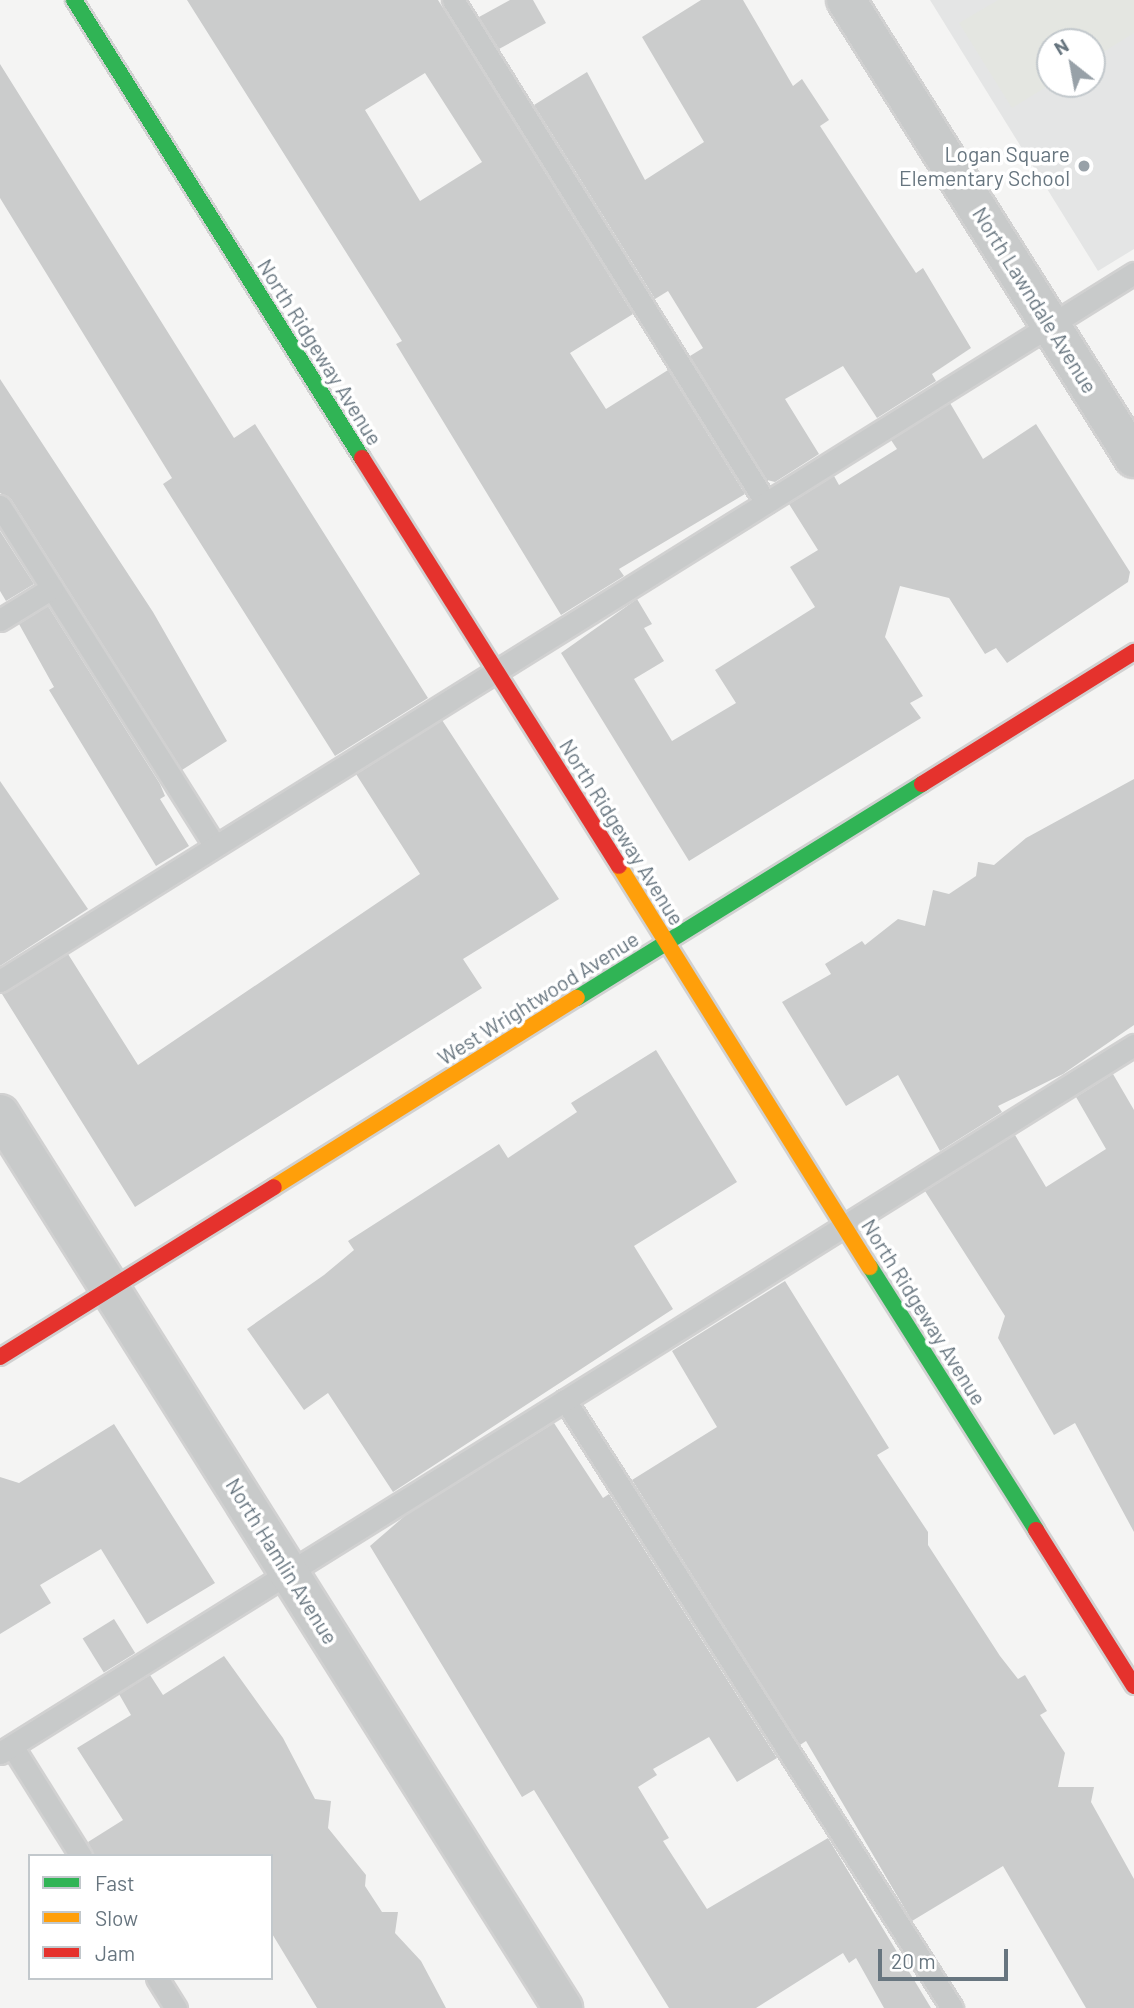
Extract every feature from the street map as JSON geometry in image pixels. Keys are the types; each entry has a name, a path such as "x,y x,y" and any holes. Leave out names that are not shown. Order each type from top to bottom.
{"street":[{"name":"North Ridgeway Avenue","path":"74,0 1134,1686"},
{"name":"North Lawndale Avenue","path":"846,0 1134,458"},
{"name":"West Wrightwood Avenue","path":"0,1357 1134,652"},
{"name":"North Hamlin Avenue","path":"0,1114 563,2008"}],"lane":[{"path":"453,0 766,503"},
{"path":"0,981 1134,273"},
{"path":"0,506 215,846"},
{"path":"0,620 52,588"},
{"path":"79,1854 6,1750 845,1225 1131,1053"},
{"path":"565,1400 952,2008"},
{"path":"159,1980 176,2008"}],"shaded area":[{"name":"Logan Square Elementary School","path":"930,0 1134,0 1134,249 1098,271"},
{"path":"998,0 1134,0 1134,33 1106,50 1106,28 1036,28 1036,93 1012,108 959,23"}],"building":[{"path":"187,0 438,0 633,314 570,353 606,409 668,370 745,494 619,569 624,576 561,615 396,344 402,341","holes":["425,73 482,162 420,201 365,110"]},
{"path":"510,0 533,0 546,23 499,49 479,17"},
{"path":"701,0 743,0 793,86 802,79 829,120 820,126 916,273 923,268 971,348 932,374 936,381 877,418 843,366 785,399 819,454 775,482 767,480 690,356 703,348 668,291 655,299 534,105 587,72 645,180 704,142 642,37"},
{"path":"0,64 234,438 255,424 428,698 335,756 163,484 172,478 0,198"},
{"path":"0,379 153,612 227,741 182,770 11,499 0,493"},
{"path":"950,403 983,459 1036,424 1130,572 1128,582 1007,663 996,648 985,654 949,598 900,586 885,637 923,696 910,703 921,718 689,861 561,653 637,599 652,624 644,628 664,661 634,679 672,741 736,703 715,670 815,607 790,567 818,550 789,504 834,476 839,485 897,449 891,440"},
{"path":"0,531 34,584 6,601 0,591"},
{"path":"48,606 160,784 165,796 160,799 189,846 156,866 49,690 54,687 19,624"},
{"path":"442,720 559,899 463,959 482,988 135,1207 2,994 68,954 138,1065 420,874 356,774"},
{"path":"1134,779 1134,1025 1063,1074 998,1106 1002,1112 940,1151 898,1075 846,1106 782,1002 831,974 825,964 862,941 865,945 898,919 925,926 933,890 949,894 976,876 978,862 994,865 1026,838"},
{"path":"0,781 88,909 0,966"},
{"path":"656,1050 737,1182 634,1246 673,1309 393,1492 328,1393 304,1410 247,1329 324,1275 354,1250 348,1241 499,1144 508,1158 577,1112 571,1103"},
{"path":"1113,1074 1134,1110 1134,1532 1075,1423 1054,1435 998,1338 1005,1316 925,1191 1015,1135 1046,1187 1106,1149 1076,1097"},
{"path":"785,1281 889,1448 877,1455 928,1532 928,1545 1000,1656 1018,1679 1025,1675 1047,1711 1040,1715 1065,1753 1058,1787 1094,1787 1091,1802 1134,1879 1134,2008 1086,2008 1003,1866 912,1921 806,1741 800,1745 632,1480 717,1427 672,1351"},
{"path":"554,1423 603,1498 609,1494 777,1758 737,1782 709,1737 653,1769 657,1775 638,1787 669,1838 663,1841 707,1909 828,1838 931,2008 884,2008 856,1958 849,1963 843,1953 756,2008 669,2008 534,1790 522,1797 370,1546 407,1514"},
{"path":"114,1424 215,1583 147,1624 101,1549 40,1585 51,1603 0,1634 0,1477 19,1483"},
{"path":"114,1619 135,1653 104,1673 83,1639"},
{"path":"224,1656 283,1738 315,1799 331,1801 328,1828 366,1875 365,1886 382,1912 398,1912 395,1933 421,1961 446,2008 317,2008 273,1935 273,1854 93,1854 88,1842 123,1820 77,1748 131,1715 119,1694 150,1675 163,1695"}],"traffic: fast":[{"path":"74,0 362,458"},
{"path":"577,998 922,784"},
{"path":"870,1267 1036,1530"}],"traffic: slow":[{"path":"619,866 870,1267"},
{"path":"274,1187 577,998"}],"traffic: jam":[{"path":"362,458 619,866"},
{"path":"922,784 1134,652"},
{"path":"0,1357 274,1187"},
{"path":"1036,1530 1134,1686"}],"place":[{"name":"Logan Square Elementary School","path":"1084,166"}]}
